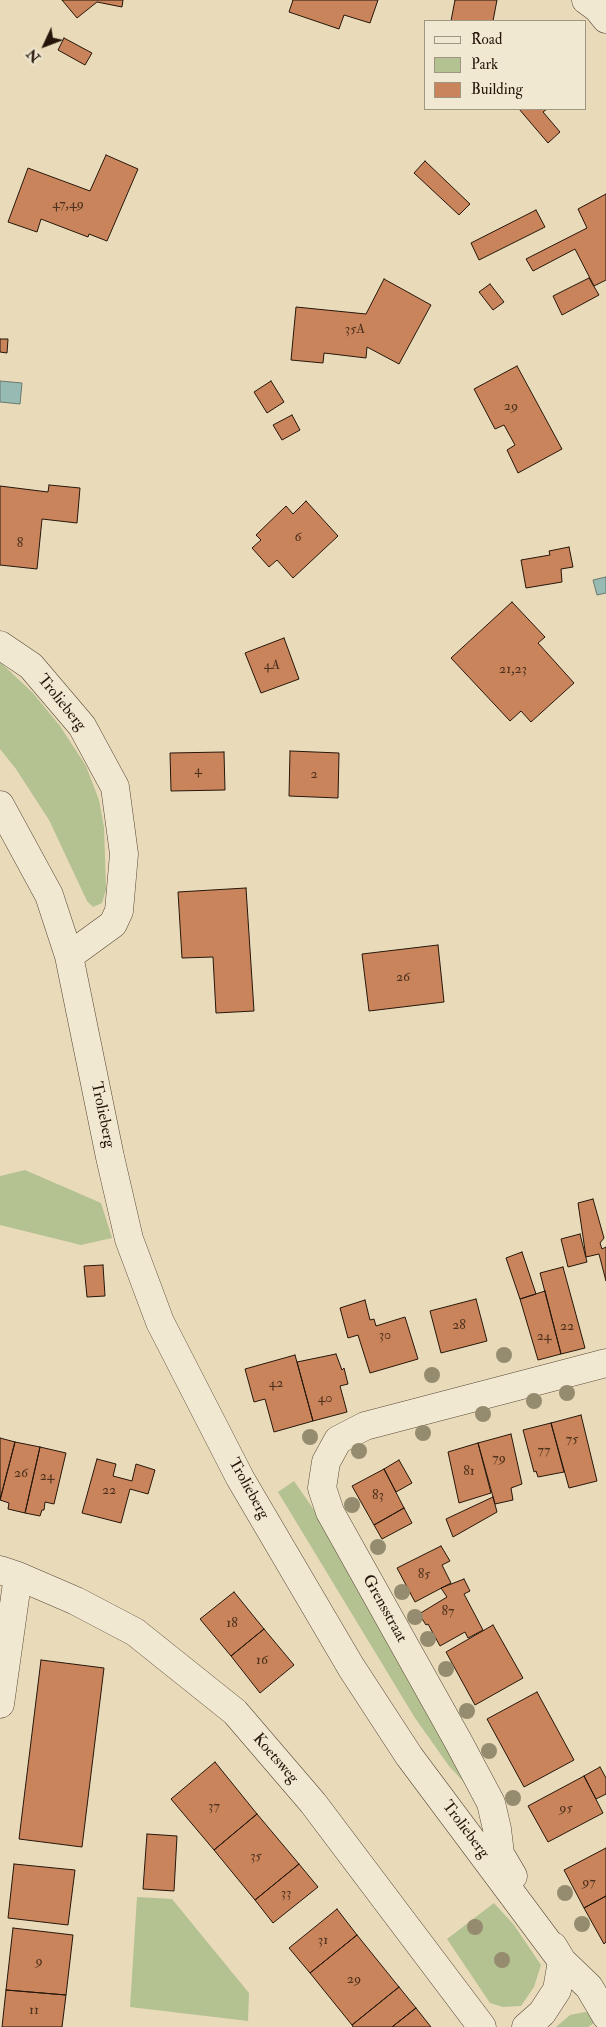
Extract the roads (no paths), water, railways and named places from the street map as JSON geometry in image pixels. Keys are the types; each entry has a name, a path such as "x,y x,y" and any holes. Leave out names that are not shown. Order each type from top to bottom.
{"street":[{"path":"586,0 597,8 606,19"},
{"name":"Trolieberg","path":"0,645 31,666 82,726 115,787 124,854 119,911 113,924 69,956"},
{"name":"Trolieberg","path":"0,805 49,895 69,956 110,1157 129,1239 160,1322 240,1478 351,1667 409,1756 562,1961"},
{"name":"Grensstraat","path":"606,1363 365,1426 338,1440 326,1462 322,1488 330,1512 491,1803 500,1854 562,1961 589,1987 606,2016"},
{"path":"0,1704 9,1573"},
{"name":"Koetsweg","path":"9,1573 76,1601 135,1632 235,1712 313,1803 482,2027"},
{"path":"526,2027 542,2012 557,1990 562,1961"}],"water":[{"path":"0,381 22,383 20,404 0,402"},
{"path":"606,577 606,593 597,595 593,580"}]}
